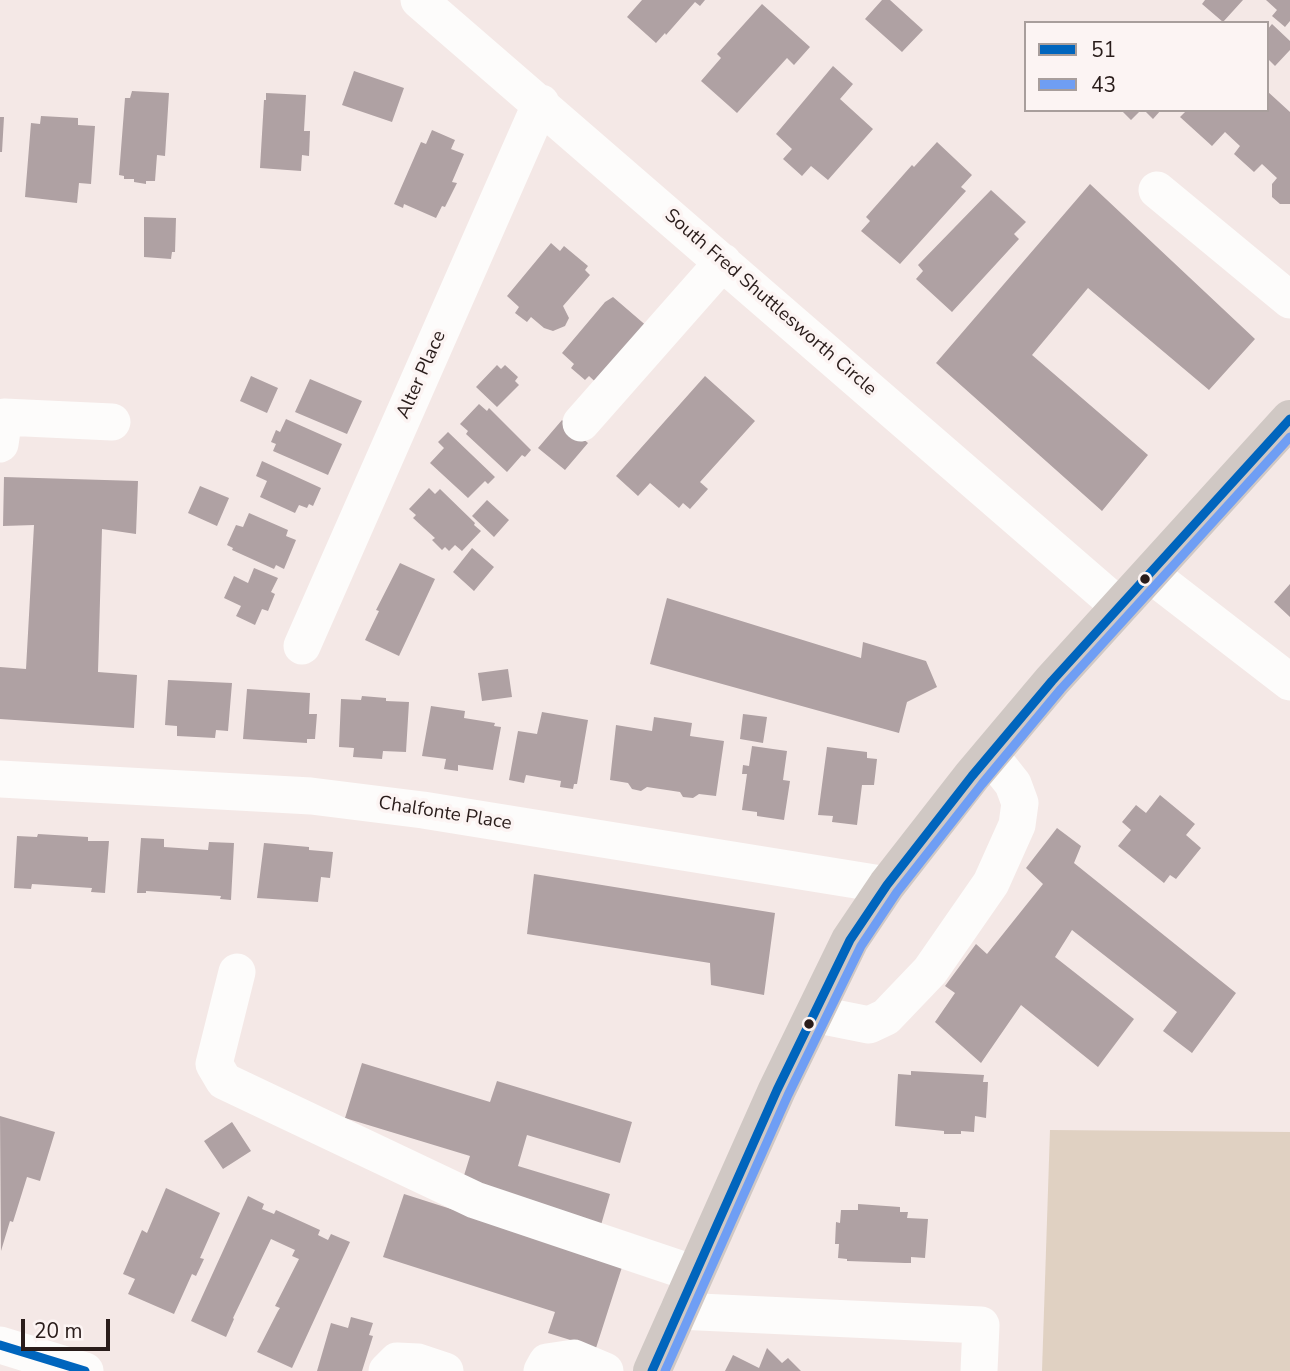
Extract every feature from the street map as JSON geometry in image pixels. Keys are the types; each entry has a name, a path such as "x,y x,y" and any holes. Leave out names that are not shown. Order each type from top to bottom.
{"main road":[{"path":"652,1371 777,1090 850,940 887,885 989,755 1290,419"}],"street":[{"name":"South Fred Shuttlesworth Circle","path":"419,0 1120,607"},
{"name":"Alter Place","path":"302,646 541,103"},
{"path":"1157,190 1290,300"},
{"path":"581,424 723,262"},
{"path":"0,444 4,417 111,422"},
{"path":"1150,574 1290,682"},
{"path":"814,1014 869,1025 886,1017 930,971 991,883 1017,825 1020,803 1013,784 989,755"},
{"name":"Chalfonte Place","path":"0,779 311,796 423,810 887,885"},
{"path":"237,972 214,1064 224,1081 475,1200 695,1273"},
{"path":"678,1311 981,1325 979,1371"},
{"path":"0,1345 68,1368"},
{"path":"542,1371 547,1362 574,1358 605,1371"},
{"path":"387,1371 397,1361 418,1362 445,1371"}],"shaded area":[{"path":"1050,1130 1290,1132 1290,1371 1042,1371"}],"building":[{"path":"642,0 705,0 700,6 695,2 656,43 627,17"},
{"path":"882,0 890,0 923,30 902,52 865,19"},
{"path":"1205,0 1243,0 1224,21 1202,4"},
{"path":"1266,0 1290,0 1290,21 1285,27 1272,16 1277,10"},
{"path":"762,4 810,47 794,65 787,58 737,113 701,81 721,58 717,54"},
{"path":"1272,24 1290,41 1290,50 1275,66 1269,60 1269,28"},
{"path":"833,66 853,84 840,99 873,129 828,180 811,166 802,176 783,159 792,149 776,134"},
{"path":"354,71 404,88 392,122 342,105"},
{"path":"132,91 169,93 165,156 157,155 155,181 146,181 146,184 134,182 134,179 124,179 124,176 119,175 125,98 130,98"},
{"path":"266,93 306,95 304,131 310,131 309,156 302,155 301,171 260,168"},
{"path":"1269,93 1290,112 1290,204 1280,204 1272,197 1272,184 1277,178 1262,164 1254,172 1234,154 1240,146 1225,132 1212,146 1180,117 1185,112 1269,112"},
{"path":"1123,112 1139,112 1131,120"},
{"path":"1146,112 1159,112 1153,119"},
{"path":"41,116 78,118 78,125 95,126 91,184 79,183 77,203 25,197 31,123 40,124"},
{"path":"0,117 4,117 2,152 0,152"},
{"path":"432,130 455,140 451,149 464,154 452,182 457,183 436,218 404,204 403,208 394,204 421,142 426,144"},
{"path":"937,142 972,175 961,187 966,191 900,264 861,231 870,221 866,217 912,165 914,167"},
{"path":"1090,184 1255,339 1209,390 1088,288 1032,355 1148,455 1102,511 936,363"},
{"path":"991,190 1026,222 1014,234 1019,239 952,312 916,279 923,271 918,265"},
{"path":"144,217 176,218 175,252 172,252 171,259 144,257"},
{"path":"551,243 560,251 564,246 588,266 585,270 590,275 563,306 569,318 565,326 553,331 544,328 531,317 527,322 515,313 519,307 507,296"},
{"path":"613,297 649,328 602,388 589,376 585,380 571,368 574,364 562,353 605,302"},
{"path":"497,365 501,369 505,365 518,377 515,381 519,385 497,407 476,387"},
{"path":"251,376 278,388 267,413 240,401"},
{"path":"705,376 755,421 700,482 708,489 690,509 683,503 679,508 650,483 638,496 616,476"},
{"path":"310,379 362,401 347,434 295,412"},
{"path":"479,404 487,411 489,408 531,450 525,457 522,455 507,472 466,434 468,431 460,424"},
{"path":"286,419 342,444 328,475 273,451 276,444 271,442 276,430 280,432"},
{"path":"562,420 588,443 565,470 538,448"},
{"path":"448,432 495,477 488,484 485,481 468,498 430,463 444,448 438,442"},
{"path":"262,461 321,488 313,506 309,504 307,508 299,505 295,513 260,497 267,481 256,476"},
{"path":"4,477 138,481 136,534 102,529 98,672 137,675 134,728 0,719 0,667 26,669 34,525 3,526"},
{"path":"200,486 229,498 217,526 188,513"},
{"path":"429,488 435,494 440,489 481,531 462,551 455,545 449,551 445,547 442,550 432,540 435,538 413,518 416,515 409,509"},
{"path":"487,500 509,520 494,537 472,516"},
{"path":"249,513 288,530 286,536 296,540 284,569 276,565 274,569 232,550 233,548 227,545 236,525 243,527"},
{"path":"472,548 494,567 474,591 453,572"},
{"path":"400,563 435,579 399,656 365,640 379,611 376,610"},
{"path":"254,568 278,578 271,592 275,594 268,611 262,609 255,625 236,616 241,606 224,598 234,576 248,583"},
{"path":"1290,584 1290,617 1274,602"},
{"path":"667,598 861,658 863,642 926,661 937,687 907,702 899,733 650,664"},
{"path":"508,669 512,697 482,701 478,673"},
{"path":"168,680 232,683 228,731 216,730 215,738 177,736 177,726 165,725"},
{"path":"247,689 310,693 309,714 317,714 315,739 307,739 307,743 243,739"},
{"path":"362,696 409,702 406,752 383,751 382,759 353,757 354,748 339,747 341,699 361,700"},
{"path":"431,706 465,711 464,718 495,723 494,726 501,727 493,770 458,765 458,771 444,769 446,759 422,756"},
{"path":"542,712 588,720 577,784 574,784 573,789 560,787 561,781 526,775 524,783 509,780 518,731 537,734"},
{"path":"743,714 767,717 763,743 740,739"},
{"path":"654,717 692,723 690,736 724,741 716,796 699,794 693,798 683,797 680,792 647,787 641,791 632,789 628,783 610,780 616,725 652,731"},
{"path":"752,746 787,751 783,780 790,781 784,820 757,816 757,812 742,810 747,774 742,774 743,765 749,766"},
{"path":"827,747 867,752 867,758 877,759 874,785 862,785 857,825 832,822 833,816 818,815"},
{"path":"1160,795 1195,824 1186,835 1201,848 1176,879 1170,875 1164,883 1118,846 1131,830 1122,822 1136,805 1146,813"},
{"path":"1057,828 1081,846 1074,863 1236,993 1192,1053 1163,1031 1177,1012 1072,930 1055,957 1134,1019 1098,1067 1021,1005 981,1063 935,1022 955,993 945,986 976,944 987,954 1043,884 1026,868"},
{"path":"38,834 109,841 105,893 91,892 92,888 32,884 31,889 14,888 17,836 37,837"},
{"path":"141,838 164,839 164,847 208,850 209,842 234,843 231,900 220,899 221,896 146,891 137,893"},
{"path":"264,843 333,852 330,878 321,877 318,902 257,898"},
{"path":"534,874 775,913 764,995 711,985 710,963 527,934"},
{"path":"362,1063 490,1102 497,1081 632,1122 620,1163 527,1135 518,1166 610,1194 601,1225 462,1182 470,1156 345,1118"},
{"path":"911,1071 984,1075 983,1082 988,1082 986,1118 975,1116 974,1132 961,1131 961,1134 895,1126 898,1074 911,1075"},
{"path":"0,1116 55,1132 40,1181 27,1177 1,1251"},
{"path":"232,1122 251,1151 223,1169 204,1141"},
{"path":"166,1188 220,1213 200,1258 204,1259 196,1276 192,1274 174,1314 128,1294 135,1279 123,1274 142,1230 147,1233"},
{"path":"404,1194 623,1264 596,1348 548,1333 555,1312 383,1257"},
{"path":"248,1196 264,1204 262,1209 274,1214 276,1210 320,1230 318,1235 328,1240 331,1234 350,1242 292,1368 257,1352 280,1308 275,1306 299,1259 292,1256 295,1250 271,1239 226,1337 191,1321"},
{"path":"858,1204 900,1207 900,1212 908,1212 907,1218 928,1219 925,1258 911,1257 911,1263 905,1263 847,1261 838,1258 839,1244 835,1244 836,1222 840,1223 841,1210 858,1210"},
{"path":"351,1317 373,1323 369,1335 373,1336 362,1371 317,1371 331,1323 348,1328"},
{"path":"767,1348 782,1363 788,1358 801,1371 725,1371 733,1355 759,1368"}],"transit line":[{"name":"51","path":"652,1371 777,1090 850,940 887,885 972,776 1052,681 1290,419"},
{"name":"43","path":"665,1371 788,1095 861,946 897,892 1061,689 1290,437"},
{"name":"51","path":"0,1345 85,1371"}]}
